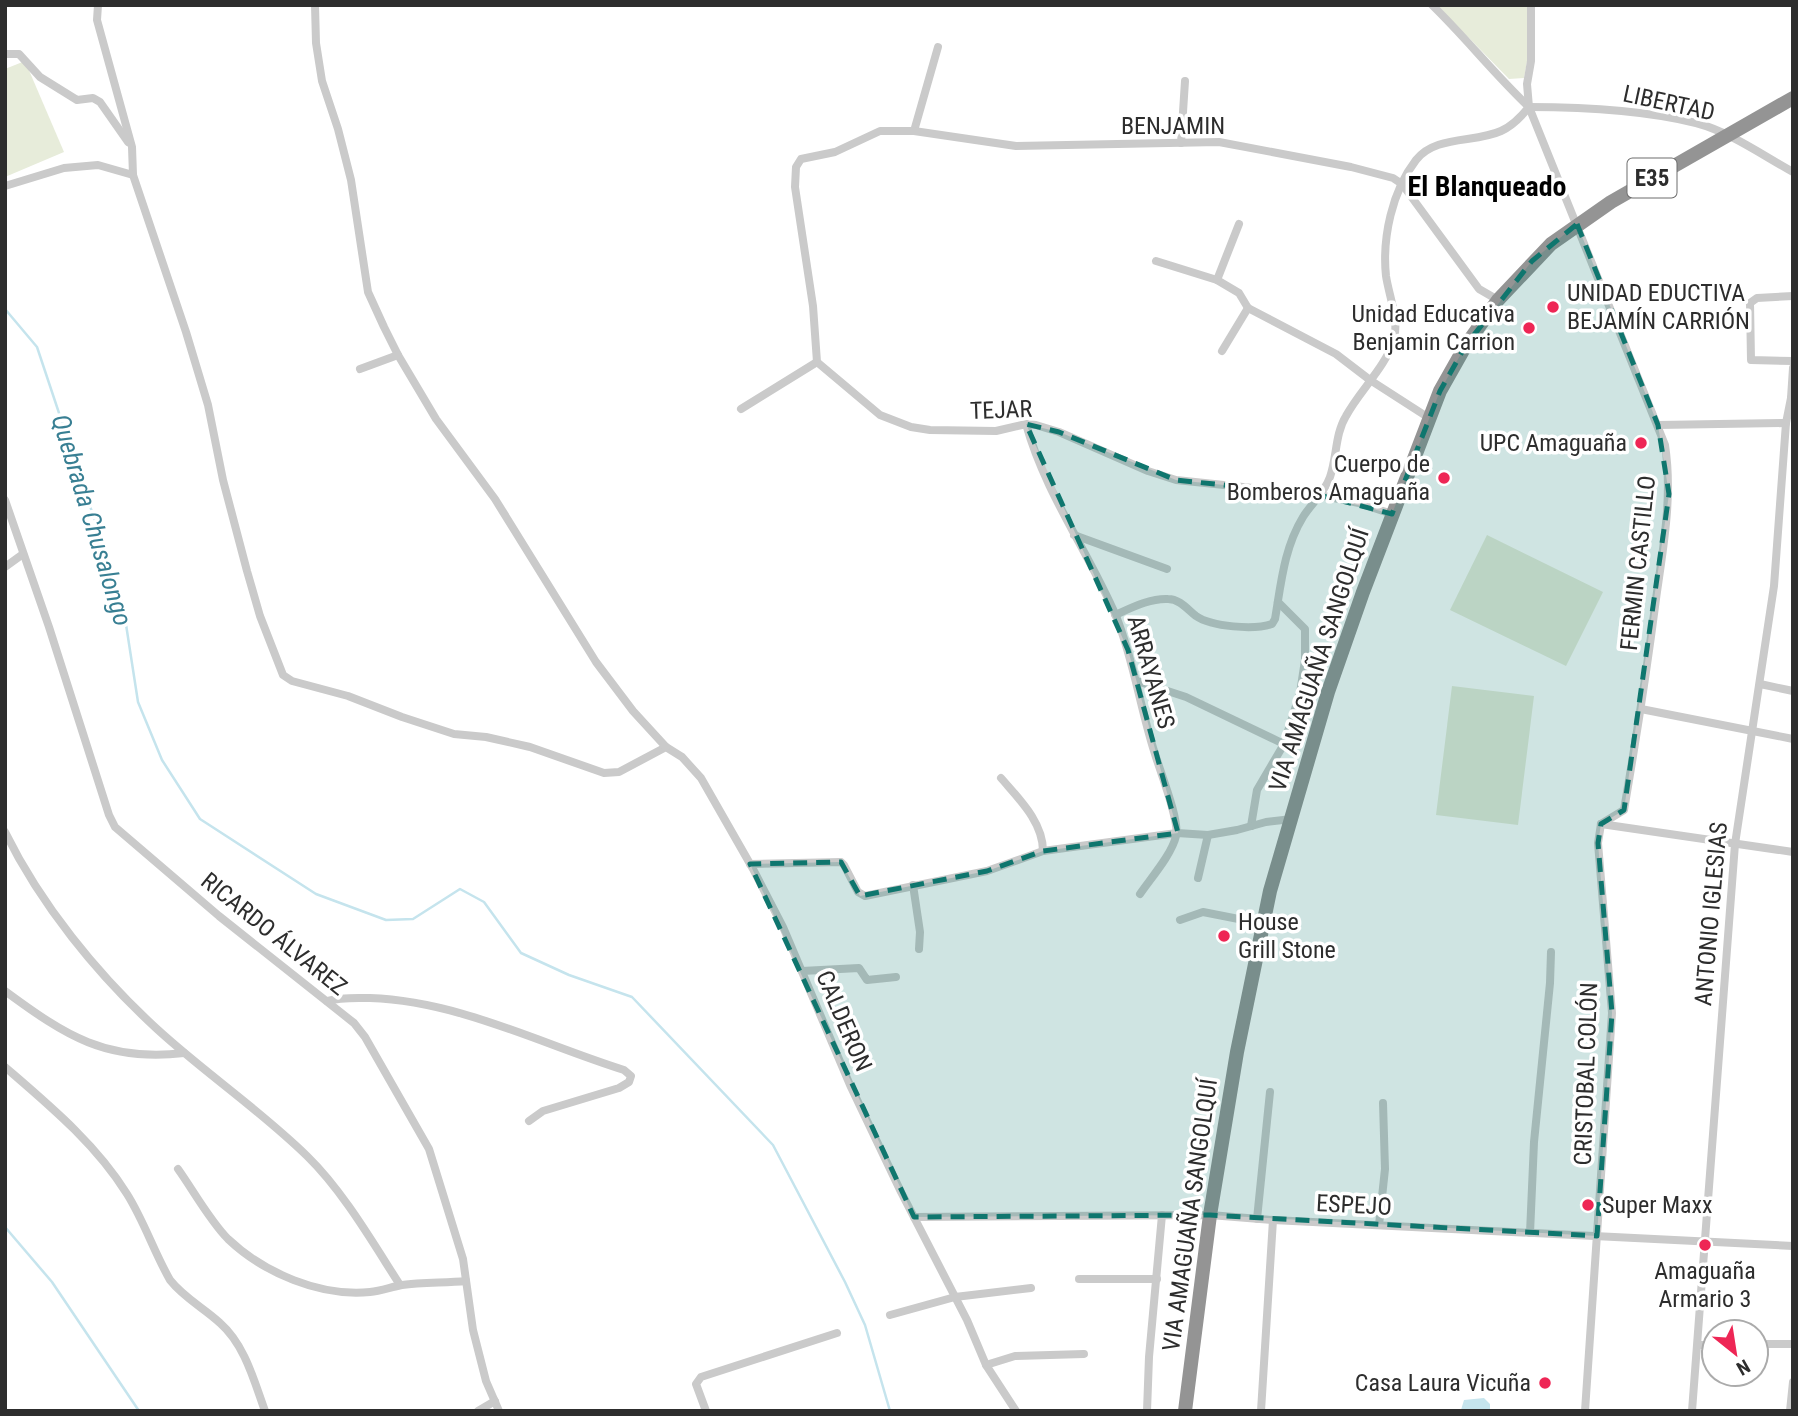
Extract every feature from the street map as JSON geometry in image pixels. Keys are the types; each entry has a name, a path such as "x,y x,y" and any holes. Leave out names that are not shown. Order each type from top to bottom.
{"highway":[{"name":"VIA AMAGUAÑA SANGOLQUÍ","path":"1185,1411 1210,1215 1237,1052 1270,891 1328,692 1440,391 1498,300 1550,244 1577,224 1664,171 1793,98"}],"street":[{"path":"98,5 97,20 132,147 133,175 208,405 223,480 247,571 260,616 283,675 292,681 348,695 454,734 486,737 530,747 612,774 666,747"},
{"name":"CALDERON","path":"315,5 316,43 322,81 351,180 368,292 398,355 436,419 495,499 596,662 666,747 682,757 701,778 750,864 802,971 850,1085 986,1365 1016,1411"},
{"path":"1432,5 1471,43 1494,74 1529,107"},
{"path":"1529,107 1527,93 1531,61 1531,5"},
{"path":"914,131 938,47"},
{"path":"5,54 19,54 40,77 77,100 93,98 100,102 132,147"},
{"path":"1181,143 1185,81"},
{"path":"1115,615 1143,603 1168,598 1207,622 1267,626 1272,624 1289,547 1303,517 1330,478 1344,418 1386,356 1396,329 1384,246 1402,184 1417,158 1428,150 1501,131 1512,125 1529,107"},
{"name":"LIBERTAD","path":"1529,107 1592,107 1697,124 1728,136 1793,172"},
{"name":"FERMIN CASTILLO","path":"1529,107 1658,425 1668,464 1669,494 1641,709 1622,826"},
{"name":"BENJAMIN","path":"817,362 813,306 795,187 796,167 801,159 835,152 880,131 914,131 1016,146 1219,142 1351,167 1393,178 1402,184"},
{"path":"5,186 64,168 98,165 133,175"},
{"path":"1402,184 1479,289 1498,300"},
{"path":"1217,280 1239,224"},
{"path":"1156,261 1217,280 1239,293 1248,308 1336,354 1370,380 1429,418"},
{"path":"1793,296 1752,299 1750,358 1753,361 1793,361"},
{"path":"1222,351 1248,308"},
{"path":"360,369 398,355"},
{"path":"741,409 817,362"},
{"name":"TEJAR","path":"817,362 880,415 911,427 930,430 996,431 1026,424 1036,425 1176,480 1319,495 1359,503 1392,514"},
{"name":"ANTONIO IGLESIAS","path":"1692,1411 1735,844 1774,586 1786,423 1792,398 1793,368"},
{"path":"1658,425 1786,423"},
{"name":"ARRAYANES","path":"1026,424 1045,475 1115,615 1137,681 1147,730 1177,833"},
{"name":"RICARDO ÁLVAREZ","path":"5,500 115,827 219,916 362,1031 429,1149 463,1259 473,1330 486,1381 499,1411"},
{"path":"1074,535 1167,569"},
{"path":"5,567 23,554"},
{"path":"1251,826 1259,784 1284,744 1300,693 1305,660 1306,633 1303,625 1278,602"},
{"path":"1137,681 1186,697 1284,744"},
{"path":"1760,684 1793,691"},
{"path":"1641,709 1793,739"},
{"path":"1001,778 1034,820 1043,840 1043,851"},
{"path":"1601,824 1624,810"},
{"path":"750,864 841,862 862,895 987,871 1043,851 1177,833 1208,835 1292,818"},
{"path":"1601,824 1793,852"},
{"name":"CRISTOBAL COLÓN","path":"1585,1411 1612,1013 1598,844 1601,824"},
{"path":"5,832 42,894 76,941 128,1002 308,1157 360,1225 400,1285"},
{"path":"1140,894 1174,843 1177,833"},
{"path":"1198,878 1208,835"},
{"path":"913,885 920,932 919,949"},
{"path":"1181,920 1203,912 1264,924"},
{"path":"1530,1233 1534,1142 1551,952"},
{"path":"802,971 859,968 867,979 896,977"},
{"path":"5,991 44,1018 93,1046 120,1053 154,1056 184,1052"},
{"path":"327,1001 342,998 391,999 446,1009 629,1072 631,1076 629,1082 619,1088 551,1109 529,1121"},
{"path":"5,1067 91,1146 113,1174 128,1195 178,1291 222,1324 234,1339 249,1366 265,1411"},
{"path":"1257,1219 1270,1092"},
{"path":"1379,1225 1385,1169 1384,1103"},
{"path":"178,1169 226,1237 251,1257 281,1274 311,1286 340,1292 368,1293 400,1285 466,1281"},
{"path":"1147,1411 1161,1215"},
{"name":"ESPEJO","path":"914,1217 1210,1215 1793,1246"},
{"path":"1261,1411 1273,1220"},
{"path":"1079,1279 1157,1279"},
{"path":"890,1315 955,1297 1031,1288"},
{"path":"706,1411 697,1392 696,1384 701,1377 837,1332"},
{"path":"1770,1344 1793,1344"},
{"path":"986,1365 1015,1356 1084,1354"},
{"path":"1790,1411 1793,1382"},
{"path":"478,1411 495,1401"}],"highlighted area":[{"path":"1577,224 1658,425 1669,494 1624,810 1601,824 1598,843 1612,1013 1597,1236 1210,1215 914,1217 750,864 841,862 860,896 987,871 1043,851 1178,833 1128,650 1026,424 1059,432 1176,480 1319,495 1392,514 1440,391 1466,345 1532,261"}],"green space":[{"path":"1432,5 1528,5 1528,56 1524,78 1509,79"},
{"path":"25,61 64,152 5,177 5,69"},
{"path":"1487,535 1603,592 1566,666 1450,610"},
{"path":"1452,686 1534,696 1518,825 1436,815"}],"water":[{"path":"1484,1398 1490,1404 1490,1411 1451,1411 1461,1410 1464,1400"}],"waterway":[{"name":"Quebrada Chusalongo","path":"5,309 37,347 123,605 138,702 162,760 200,819 316,894 386,920 413,919 460,889 484,902 521,953 569,975 632,997 773,1145 865,1325 890,1411"},
{"path":"5,1227 52,1282 139,1411"}],"place":[{"name":"UNIDAD EDUCTIVA BEJAMÍN CARRIÓN","path":"1553,307"},
{"name":"Unidad Educativa Benjamin Carrion","path":"1529,328"},
{"name":"UPC Amaguaña","path":"1641,443"},
{"name":"Cuerpo de Bomberos Amaguaña","path":"1444,478"},
{"name":"House Grill Stone","path":"1224,936"},
{"name":"Super Maxx","path":"1588,1205"},
{"name":"Amaguaña Armario 3","path":"1705,1245"},
{"name":"Casa Laura Vicuña","path":"1545,1383"}],"district":[{"name":"El Blanqueado","path":"1487,186"}]}
